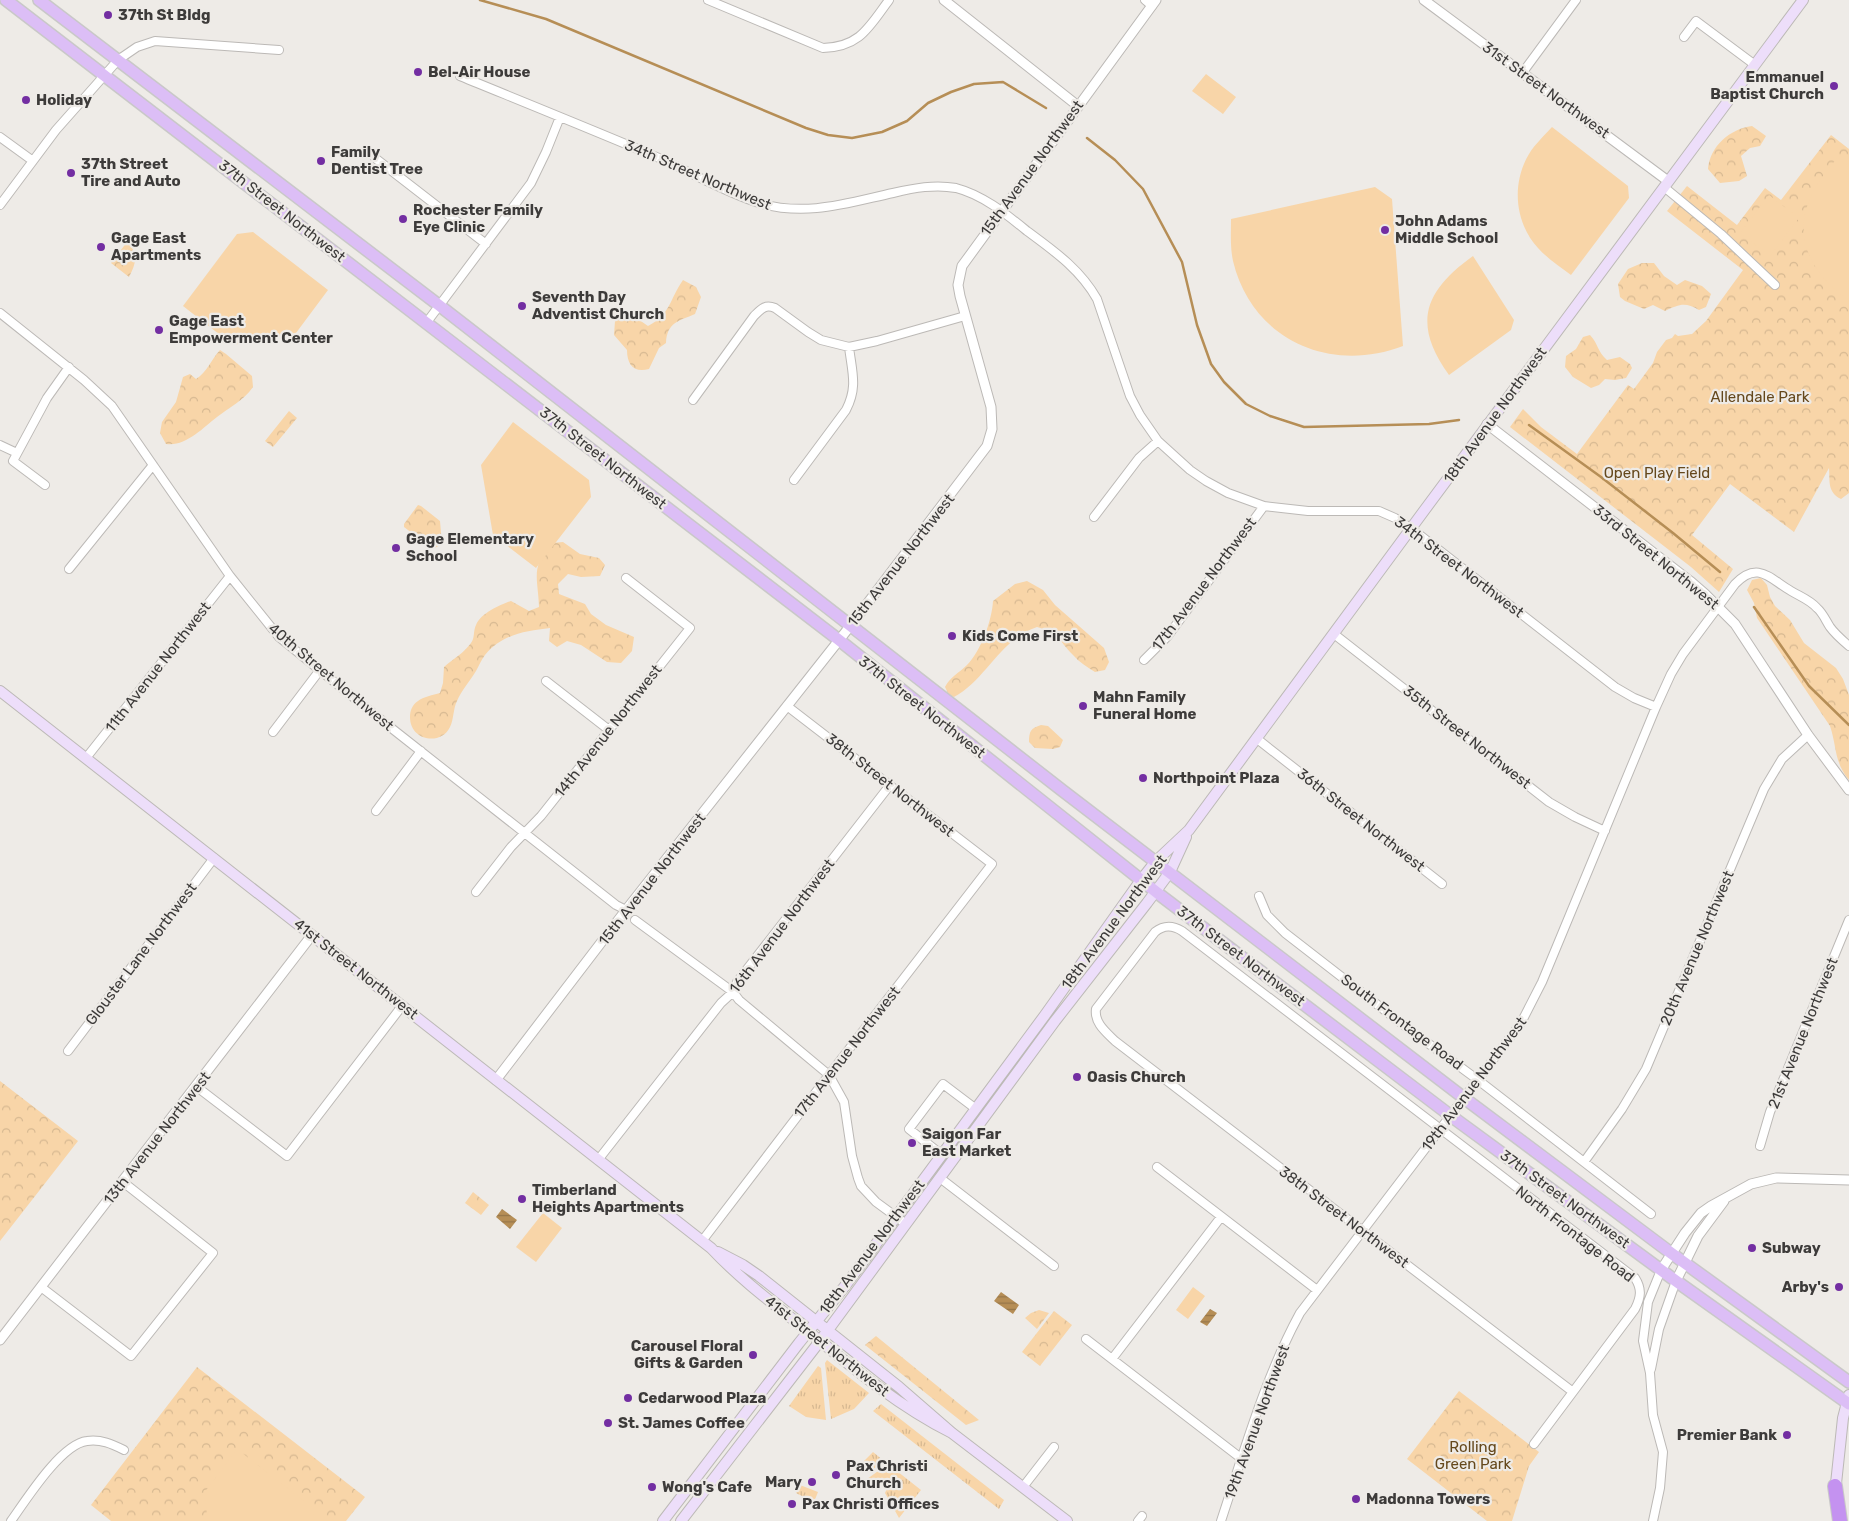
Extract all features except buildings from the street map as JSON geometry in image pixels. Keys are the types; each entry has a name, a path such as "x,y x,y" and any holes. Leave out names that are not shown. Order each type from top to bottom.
{"highway":[{"path":"1835,1486 1840,1521"}],"main road":[{"name":"37th Street Northwest","path":"6,0 839,640 1156,891 1451,1116 1660,1270 1848,1401"},
{"name":"37th Street Northwest","path":"39,0 440,306 1063,791 1464,1098 1671,1253 1849,1382"},
{"name":"18th Avenue Northwest","path":"663,1521 845,1286 1156,861 1189,830 1412,529 1487,424 1803,0"},
{"name":"41st Street Northwest","path":"0,691 711,1248 741,1278 808,1332 909,1409 952,1433"},
{"name":"18th Avenue Northwest","path":"681,1521 820,1341 1055,1021 1170,872 1189,830"},
{"name":"41st Street Northwest","path":"711,1248 750,1270 899,1386 952,1433 1067,1521"},
{"path":"1833,1521 1840,1436 1848,1401"}],"street":[{"path":"708,0 823,48 853,42 872,23 889,0"},
{"path":"944,0 1078,106"},
{"name":"31st Street Northwest","path":"1424,0 1522,72 1666,184"},
{"path":"1522,72 1576,0"},
{"name":"15th Avenue Northwest","path":"496,1080 626,910 851,625 982,454 990,440 992,429 991,407 958,285 962,266 1151,2"},
{"path":"1684,37 1696,21 1755,65"},
{"path":"0,205 56,130 118,60 137,47 156,41 279,50"},
{"name":"34th Street Northwest","path":"460,76 660,159 743,197 775,207 804,210 823,208 922,187 935,186 965,191 985,200 1072,266 1090,287 1097,298 1130,396 1140,415 1158,441 1177,459 1206,481 1264,506 1308,511 1379,511 1396,518 1615,688 1656,707"},
{"path":"427,322 531,183 560,117"},
{"path":"0,137 33,161"},
{"path":"376,158 486,244"},
{"path":"1666,184 1774,285"},
{"path":"693,400 754,316 764,306 769,305 775,308 821,340 849,347 965,316"},
{"name":"40th Street Northwest","path":"0,313 112,406 230,576 270,628 420,751 616,905 626,910"},
{"path":"794,480 846,410 851,399 854,387 849,347"},
{"path":"45,485 13,461 47,398 68,368"},
{"name":"33rd Street Northwest","path":"1487,424 1690,581 1718,606 1735,624 1808,735 1849,790"},
{"path":"1094,517 1139,458 1158,441"},
{"path":"0,445 17,453"},
{"path":"69,569 153,465"},
{"name":"17th Avenue Northwest","path":"1144,660 1167,637 1264,506"},
{"name":"19th Avenue Northwest","path":"1221,1521 1264,1396 1290,1332 1300,1313 1521,1023 1531,1005 1656,707 1676,664 1735,584 1744,576 1753,573 1767,575 1816,606 1835,634 1849,646"},
{"name":"11th Avenue Northwest","path":"86,758 230,576"},
{"name":"14th Avenue Northwest","path":"476,892 511,847 526,834 541,816 690,628 626,578"},
{"name":"35th Street Northwest","path":"1334,634 1549,802 1568,814 1605,831"},
{"path":"273,732 320,670"},
{"path":"546,681 609,730"},
{"name":"38th Street Northwest","path":"787,706 992,864"},
{"name":"20th Avenue Northwest","path":"1584,1162 1626,1103 1646,1069 1764,789 1782,759 1808,735"},
{"name":"36th Street Northwest","path":"1256,738 1442,884"},
{"path":"376,811 420,751"},
{"name":"16th Avenue Northwest","path":"598,1160 720,1003 733,992 737,982 890,785"},
{"name":"Glouster Lane Northwest","path":"68,1051 214,858"},
{"name":"17th Avenue Northwest","path":"702,1241 992,864"},
{"name":"South Frontage Road","path":"1259,896 1267,915 1285,933 1651,1214"},
{"path":"635,920 733,992 739,1000 829,1075 844,1102 852,1156 861,1186 868,1194 906,1224"},
{"name":"21st Avenue Northwest","path":"1760,1146 1770,1112 1849,920"},
{"name":"North Frontage Road","path":"1115,1041 1096,1019 1096,1009 1099,1004 1155,932 1163,927 1171,926 1182,931 1635,1278 1641,1292 1635,1309 1573,1392"},
{"name":"13th Avenue Northwest","path":"0,1340 312,935"},
{"path":"197,1086 287,1156 402,1006"},
{"name":"38th Street Northwest","path":"1115,1041 1573,1392"},
{"path":"942,1155 909,1129 943,1084 976,1109"},
{"path":"1157,1168 1317,1290"},
{"path":"1652,1521 1660,1488 1663,1452 1654,1415 1650,1374 1643,1341 1648,1302 1660,1270 1702,1213 1711,1206 1755,1183 1776,1178 1792,1177 1838,1181 1849,1180"},
{"path":"940,1178 1054,1266"},
{"path":"42,1287 130,1356 213,1253 123,1182"},
{"path":"1650,1374 1659,1329 1676,1281 1698,1236 1724,1200"},
{"path":"1112,1359 1221,1217"},
{"path":"1086,1339 1242,1459"},
{"path":"1534,1444 1573,1392"},
{"path":"11,1521 57,1460 78,1443 100,1440 124,1450"},
{"path":"1023,1488 1054,1447"}],"green space":[{"path":"1206,74 1236,97 1223,114 1192,91"},
{"path":"1752,126 1766,136 1760,146 1750,148 1741,156 1747,176 1739,181 1720,183 1708,169 1713,153 1722,140 1729,135"},
{"path":"1552,127 1628,186 1629,198 1571,275 1546,256 1530,238 1524,227 1518,203 1518,190 1523,166 1531,150"},
{"name":"Allendale Park","path":"1831,135 1849,149 1849,493 1841,499 1833,493 1830,486 1829,468 1794,532 1730,484 1692,535 1733,569 1719,592 1691,567 1510,427 1523,409 1541,427 1577,454 1628,385 1634,389 1653,363 1657,352 1666,340 1672,338 1675,334 1678,336 1692,334 1706,321 1743,270 1667,211 1687,186 1737,225 1765,188 1781,200"},
{"path":"1837,158 1849,167 1849,301 1825,280 1816,268 1809,256 1805,242 1805,212 1811,196"},
{"path":"1375,187 1392,199 1403,346 1376,354 1348,356 1322,352 1298,344 1276,330 1257,312 1243,288 1232,256 1231,219"},
{"path":"1769,195 1799,218 1770,256 1740,233"},
{"path":"253,232 328,290 296,333 233,345 183,306 237,234"},
{"path":"127,242 135,254 133,268 129,277 111,263"},
{"path":"1473,256 1514,320 1511,330 1449,375 1437,357 1430,340 1427,324 1429,310 1434,296 1443,282"},
{"path":"1642,263 1654,263 1664,276 1677,285 1685,280 1702,286 1711,294 1706,307 1699,310 1682,305 1665,311 1653,305 1644,309 1625,301 1620,297 1618,284 1628,269"},
{"path":"683,280 696,287 701,297 695,314 671,326 666,343 659,348 649,369 635,369 628,360 627,350 614,335 615,321 625,315 635,317 648,326 661,317"},
{"path":"1590,335 1601,354 1607,360 1620,357 1630,364 1632,368 1626,378 1605,379 1599,385 1591,388 1573,377 1565,367 1566,356 1576,349 1583,337"},
{"path":"220,350 252,376 253,387 241,400 187,440 180,443 166,444 160,433 162,422 176,402 183,377 190,374 196,379"},
{"path":"289,411 297,418 273,447 265,441"},
{"path":"513,422 589,480 591,497 536,568 493,535 481,465"},
{"path":"418,505 440,521 442,544 433,549 404,527 404,524"},
{"path":"563,542 580,554 599,558 605,565 600,576 581,577 568,574 558,584 559,594 585,604 591,614 606,625 634,637 632,651 621,663 607,662 581,645 567,641 557,647 549,641 550,628 507,638 499,642 484,657 459,697 450,727 446,733 433,739 420,736 411,725 410,715 414,704 423,698 440,693 444,667 468,647 473,639 478,621 486,613 511,601 529,611 539,607 538,566 552,543"},
{"path":"1761,578 1767,585 1775,606 1790,620 1804,643 1836,668 1843,679 1849,695 1849,780 1838,761 1830,726 1757,618 1754,603 1747,590 1752,580"},
{"path":"1027,581 1043,590 1055,605 1104,648 1109,662 1105,670 1095,672 1075,658 1055,635 1037,627 1013,641 965,690 954,697 949,695 945,687 967,665 981,644 988,626 993,601 1015,584"},
{"path":"1041,725 1048,726 1063,740 1060,747 1053,749 1035,748 1029,742 1031,730"},
{"path":"0,1081 78,1141 0,1241"},
{"path":"473,1192 489,1205 481,1215 465,1203"},
{"path":"543,1213 562,1228 536,1262 516,1247"},
{"path":"1193,1287 1205,1296 1188,1319 1176,1310"},
{"path":"1039,1310 1049,1313 1037,1329 1025,1318"},
{"path":"1054,1311 1072,1325 1040,1366 1022,1352"},
{"path":"876,1336 979,1420 966,1425 865,1345"},
{"path":"827,1360 869,1393 854,1409 831,1419 825,1363"},
{"path":"818,1366 821,1368 826,1420 806,1417 789,1406"},
{"path":"197,1367 365,1497 346,1521 111,1521 91,1505"},
{"name":"Rolling Green Park","path":"1459,1391 1539,1452 1529,1466 1512,1521 1487,1521 1407,1459"},
{"path":"881,1404 1004,1500 999,1509 873,1411"},
{"path":"237,1449 312,1507 314,1521 208,1521 204,1493"},
{"path":"873,1452 884,1461 871,1471 863,1462"},
{"path":"888,1464 921,1490 899,1518 885,1493 888,1486 879,1479 871,1485 867,1479"},
{"path":"800,1485 818,1492 814,1502 796,1493"}],"shaded area":[{"path":"502,1209 517,1220 510,1229 496,1217"},
{"path":"1001,1292 1019,1305 1013,1314 994,1301"},
{"path":"1210,1309 1217,1313 1207,1326 1200,1322"}],"waterway":[{"path":"480,0 546,19 806,128 828,135 852,138 882,132 907,121 928,103 974,84 1003,82 1046,108"},
{"path":"1087,138 1115,160 1143,189 1182,262 1197,325 1211,364 1224,382 1246,404 1270,416 1304,427 1429,424 1459,420"},
{"path":"1529,425 1601,477 1720,572"},
{"path":"1754,607 1809,686 1849,725"}],"place":[{"name":"37th St Bldg","path":"108,15"},
{"name":"Bel-Air House","path":"418,72"},
{"name":"Emmanuel Baptist Church","path":"1834,86"},
{"name":"Holiday","path":"26,100"},
{"name":"Family Dentist Tree","path":"321,161"},
{"name":"37th Street Tire and Auto","path":"71,173"},
{"name":"Rochester Family Eye Clinic","path":"403,219"},
{"name":"John Adams Middle School","path":"1385,230"},
{"name":"Gage East Apartments","path":"101,247"},
{"name":"Seventh Day Adventist Church","path":"522,306"},
{"name":"Gage East Empowerment Center","path":"159,330"},
{"name":"Gage Elementary School","path":"396,548"},
{"name":"Kids Come First","path":"952,636"},
{"name":"Mahn Family Funeral Home","path":"1083,706"},
{"name":"Northpoint Plaza","path":"1143,778"},
{"name":"Oasis Church","path":"1077,1077"},
{"name":"Saigon Far East Market","path":"912,1143"},
{"name":"Timberland Heights Apartments","path":"522,1199"},
{"name":"Subway","path":"1752,1248"},
{"name":"Arby's","path":"1839,1287"},
{"name":"Carousel Floral Gifts & Garden","path":"753,1355"},
{"name":"Cedarwood Plaza","path":"628,1398"},
{"name":"St. James Coffee","path":"608,1423"},
{"name":"Premier Bank","path":"1787,1435"},
{"name":"Pax Christi Church","path":"836,1475"},
{"name":"Mary","path":"812,1482"},
{"name":"Wong's Cafe","path":"652,1487"},
{"name":"Madonna Towers","path":"1356,1499"},
{"name":"Pax Christi Offices","path":"792,1504"}],"park label":[{"name":"Open Play Field","path":"1657,473"}]}
